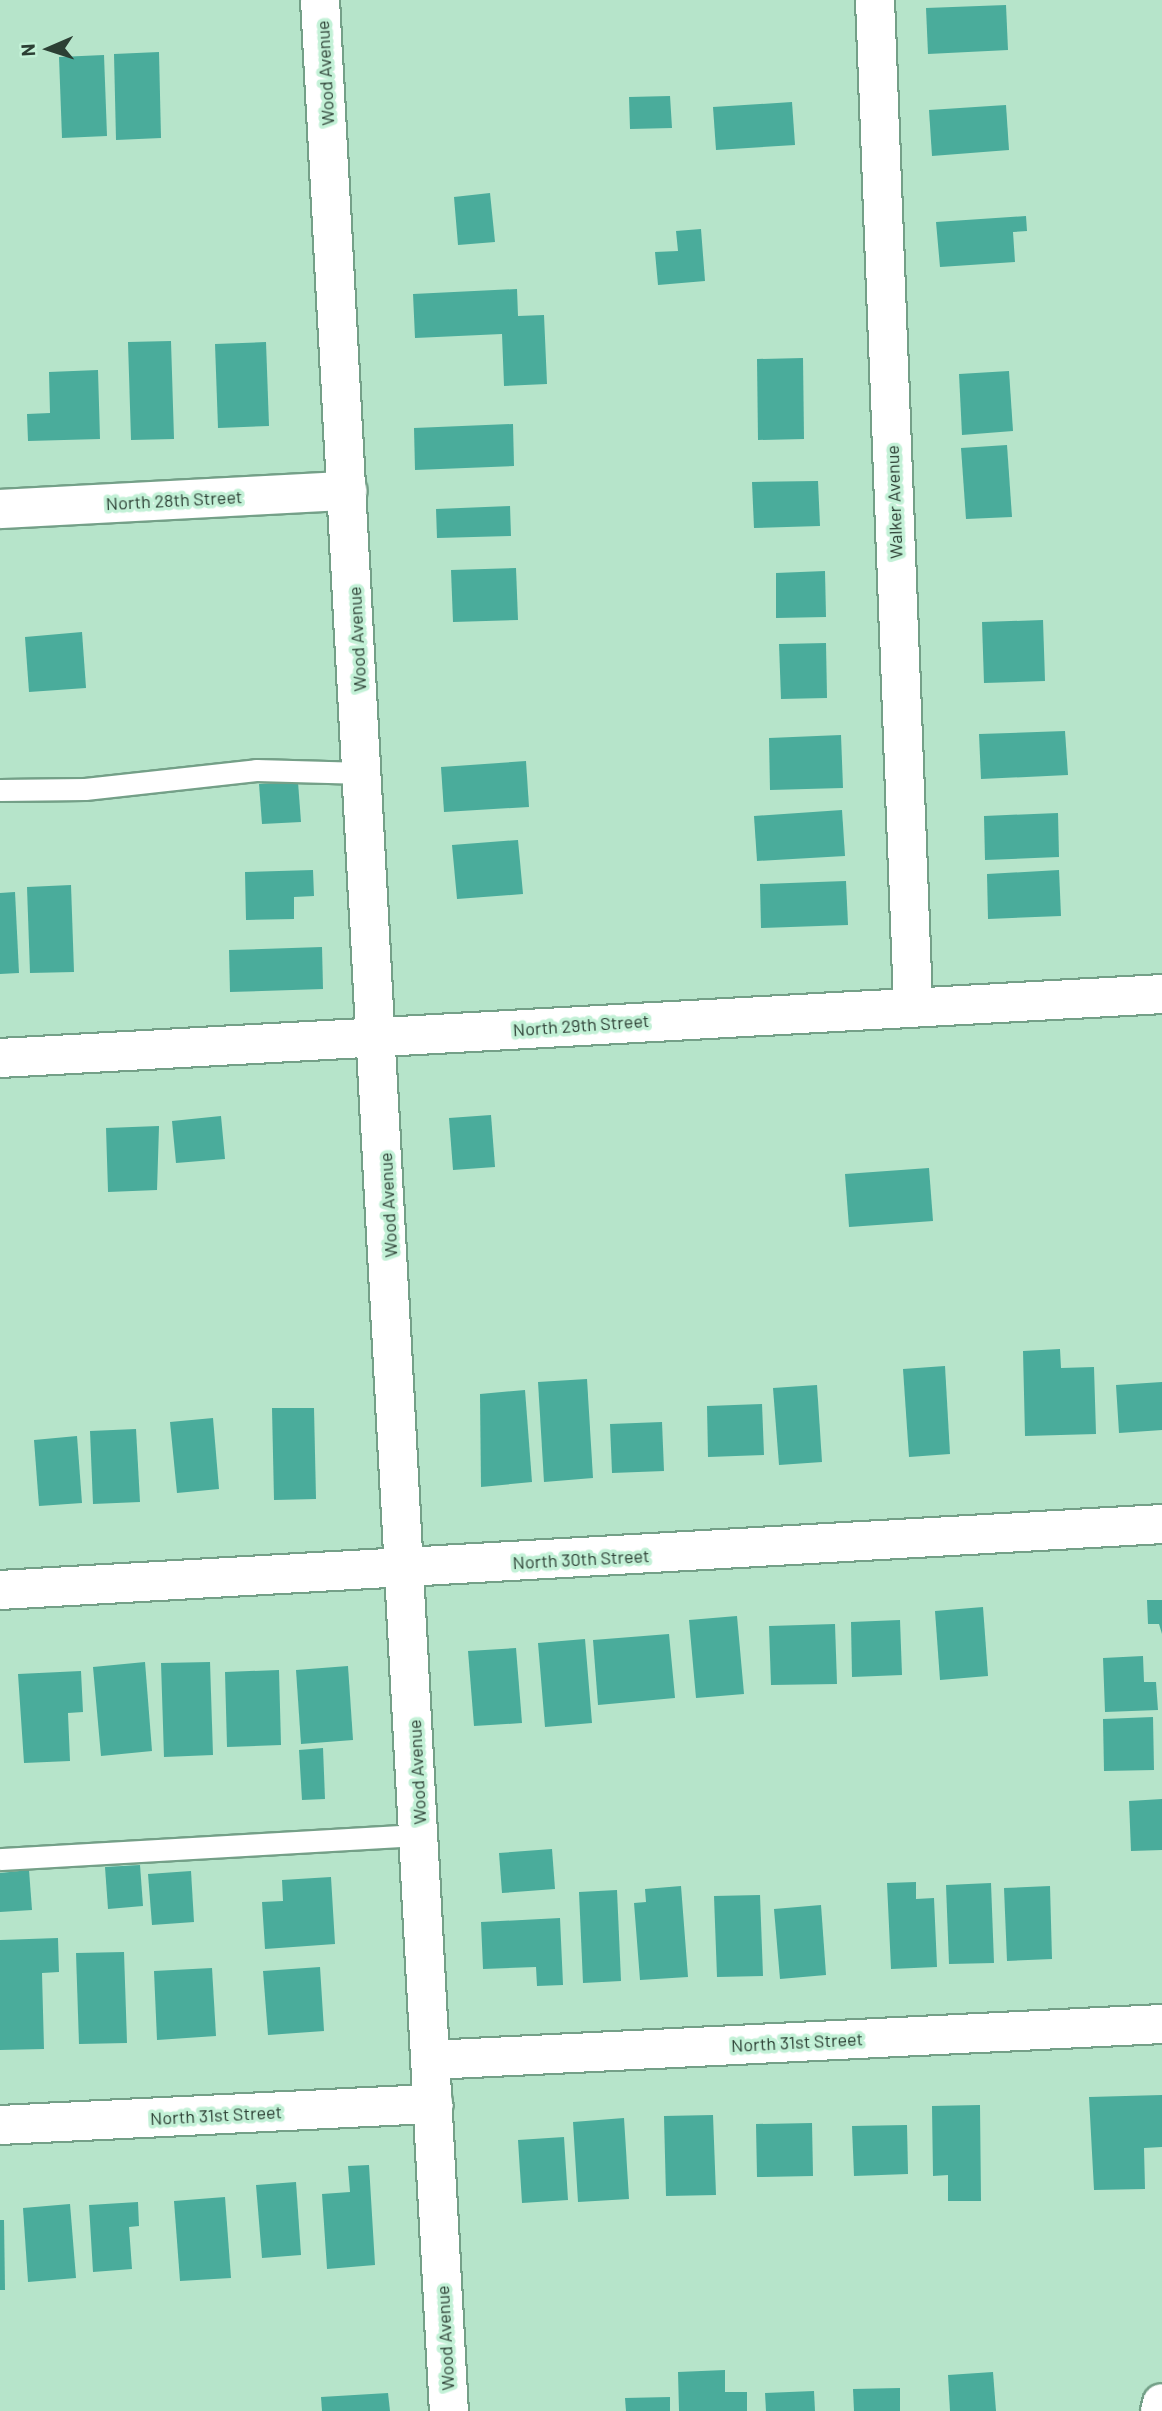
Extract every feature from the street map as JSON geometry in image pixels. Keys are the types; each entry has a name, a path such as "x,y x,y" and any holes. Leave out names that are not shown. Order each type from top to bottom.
{"street":[{"name":"Wood Avenue","path":"320,0 380,1038 449,2411"},
{"name":"Walker Avenue","path":"875,0 913,1005"},
{"name":"North 28th Street","path":"0,509 348,491"},
{"name":"North 29th Street","path":"0,1058 1162,993"},
{"name":"North 30th Street","path":"0,1590 1162,1524"},
{"name":"North 31st Street","path":"431,2060 1162,2024"},
{"name":"North 31st Street","path":"0,2126 433,2104"},
{"path":"1160,2411 1162,2403"}],"lane":[{"path":"0,790 85,789 256,770 364,773"},
{"path":"0,1859 420,1835"}],"building":[{"path":"1006,5 1008,50 928,54 926,8"},
{"path":"159,52 161,138 116,140 114,54"},
{"path":"104,55 107,136 62,138 59,57"},
{"path":"670,96 672,128 630,129 629,97"},
{"path":"792,102 795,145 716,150 713,107"},
{"path":"1006,105 1009,150 932,156 929,110"},
{"path":"490,193 495,242 458,245 454,197"},
{"path":"1026,216 1027,231 1013,232 1015,262 940,267 936,222"},
{"path":"701,229 705,281 658,285 655,252 678,251 676,231"},
{"path":"517,289 518,316 544,315 547,384 504,386 502,334 415,338 413,294"},
{"path":"171,341 174,439 131,440 128,342"},
{"path":"266,342 269,426 218,428 215,344"},
{"path":"803,358 804,439 758,440 757,359"},
{"path":"98,370 100,439 28,441 27,414 50,413 49,372"},
{"path":"1009,371 1013,431 962,435 959,374"},
{"path":"513,424 514,466 415,470 414,428"},
{"path":"1007,445 1012,517 966,519 961,448"},
{"path":"818,481 820,526 754,528 752,482"},
{"path":"510,506 511,536 437,538 436,509"},
{"path":"516,568 518,620 453,622 451,570"},
{"path":"825,571 826,617 776,618 776,573"},
{"path":"1043,620 1045,681 984,683 982,622"},
{"path":"82,632 86,688 29,692 25,637"},
{"path":"826,643 827,698 781,699 779,644"},
{"path":"1065,731 1068,775 981,779 979,734"},
{"path":"841,735 843,788 770,790 769,738"},
{"path":"526,761 529,807 444,812 441,767"},
{"path":"298,782 301,822 262,824 259,784"},
{"path":"842,810 845,856 757,861 754,816"},
{"path":"1058,813 1059,857 985,860 984,816"},
{"path":"518,840 523,894 457,899 452,845"},
{"path":"313,870 314,896 294,897 294,919 246,920 245,872"},
{"path":"1059,870 1061,916 988,919 987,874"},
{"path":"846,881 848,925 761,928 760,884"},
{"path":"71,885 74,972 30,973 27,887"},
{"path":"15,892 19,973 0,974 0,893"},
{"path":"322,947 323,989 230,992 229,950"},
{"path":"491,1115 495,1167 453,1170 449,1118"},
{"path":"221,1116 225,1159 176,1163 172,1121"},
{"path":"159,1126 157,1190 108,1192 106,1128"},
{"path":"929,1168 933,1221 849,1227 845,1174"},
{"path":"1060,1349 1061,1368 1094,1367 1096,1434 1025,1436 1023,1351"},
{"path":"945,1366 950,1454 909,1457 903,1369"},
{"path":"587,1379 593,1478 544,1482 538,1382"},
{"path":"1162,1382 1162,1430 1119,1433 1116,1385"},
{"path":"817,1385 822,1462 779,1465 773,1388"},
{"path":"525,1390 532,1482 481,1487 480,1394"},
{"path":"762,1404 764,1455 708,1457 707,1406"},
{"path":"272,1408 314,1408 316,1499 274,1500"},
{"path":"213,1418 219,1489 177,1493 170,1422"},
{"path":"662,1422 664,1471 612,1473 610,1424"},
{"path":"136,1429 140,1502 93,1504 90,1431"},
{"path":"77,1436 82,1503 39,1506 34,1440"},
{"path":"1147,1600 1162,1600 1162,1634 1159,1624 1148,1624"},
{"path":"983,1607 988,1676 940,1680 935,1611"},
{"path":"737,1616 744,1694 696,1698 689,1620"},
{"path":"900,1620 902,1675 852,1677 851,1622"},
{"path":"835,1624 837,1684 771,1685 769,1626"},
{"path":"669,1634 675,1698 598,1705 593,1640"},
{"path":"585,1639 592,1723 545,1727 538,1643"},
{"path":"516,1648 522,1723 474,1726 468,1651"},
{"path":"1143,1656 1144,1682 1156,1682 1158,1710 1105,1712 1103,1658"},
{"path":"145,1662 152,1751 101,1756 93,1667"},
{"path":"210,1662 213,1755 164,1757 161,1663"},
{"path":"348,1666 353,1740 301,1744 296,1670"},
{"path":"279,1670 281,1745 227,1747 225,1672"},
{"path":"81,1671 83,1712 68,1713 70,1761 24,1763 18,1674"},
{"path":"1153,1717 1154,1770 1104,1771 1103,1719"},
{"path":"323,1748 325,1799 302,1800 299,1750"},
{"path":"1162,1799 1162,1850 1131,1851 1129,1801"},
{"path":"552,1849 555,1889 502,1893 499,1853"},
{"path":"140,1865 143,1906 108,1909 105,1867"},
{"path":"29,1870 32,1910 0,1912 0,1873"},
{"path":"191,1871 194,1922 152,1925 148,1874"},
{"path":"331,1877 335,1944 265,1949 262,1902 283,1901 282,1880"},
{"path":"916,1882 916,1899 934,1898 937,1967 891,1969 887,1883"},
{"path":"991,1883 994,1963 949,1964 946,1885"},
{"path":"681,1886 688,1977 640,1980 634,1903 646,1902 645,1889"},
{"path":"1050,1886 1052,1959 1007,1961 1004,1888"},
{"path":"617,1890 621,1981 583,1983 579,1892"},
{"path":"760,1895 763,1976 717,1977 714,1896"},
{"path":"821,1905 826,1975 780,1979 774,1909"},
{"path":"560,1918 563,1985 537,1986 536,1967 483,1969 481,1922"},
{"path":"58,1938 59,1972 42,1973 44,2049 0,2050 0,1940"},
{"path":"124,1952 127,2043 79,2044 76,1953"},
{"path":"320,1967 324,2031 268,2035 263,1971"},
{"path":"212,1968 216,2036 157,2040 154,1971"},
{"path":"1162,2095 1162,2147 1144,2148 1145,2189 1094,2190 1089,2097"},
{"path":"980,2105 981,2201 948,2201 948,2175 933,2176 932,2106"},
{"path":"713,2115 716,2195 666,2196 664,2116"},
{"path":"624,2118 629,2199 578,2202 573,2122"},
{"path":"812,2123 813,2176 757,2177 756,2124"},
{"path":"907,2125 908,2174 854,2176 852,2126"},
{"path":"564,2137 568,2200 522,2203 518,2140"},
{"path":"369,2165 375,2265 327,2269 322,2194 350,2192 348,2166"},
{"path":"296,2182 301,2255 262,2258 256,2185"},
{"path":"225,2197 231,2278 180,2281 174,2201"},
{"path":"138,2202 139,2226 129,2227 132,2269 93,2272 89,2205"},
{"path":"70,2204 76,2278 28,2282 23,2208"},
{"path":"0,2220 4,2220 5,2290 0,2290"},
{"path":"725,2370 725,2392 747,2392 747,2411 679,2411 678,2372"},
{"path":"993,2372 996,2411 950,2411 948,2375"},
{"path":"900,2388 900,2411 854,2411 853,2389"},
{"path":"814,2391 815,2411 766,2411 765,2393"},
{"path":"388,2393 390,2411 322,2411 321,2397"},
{"path":"670,2397 670,2411 626,2411 625,2398"}]}
